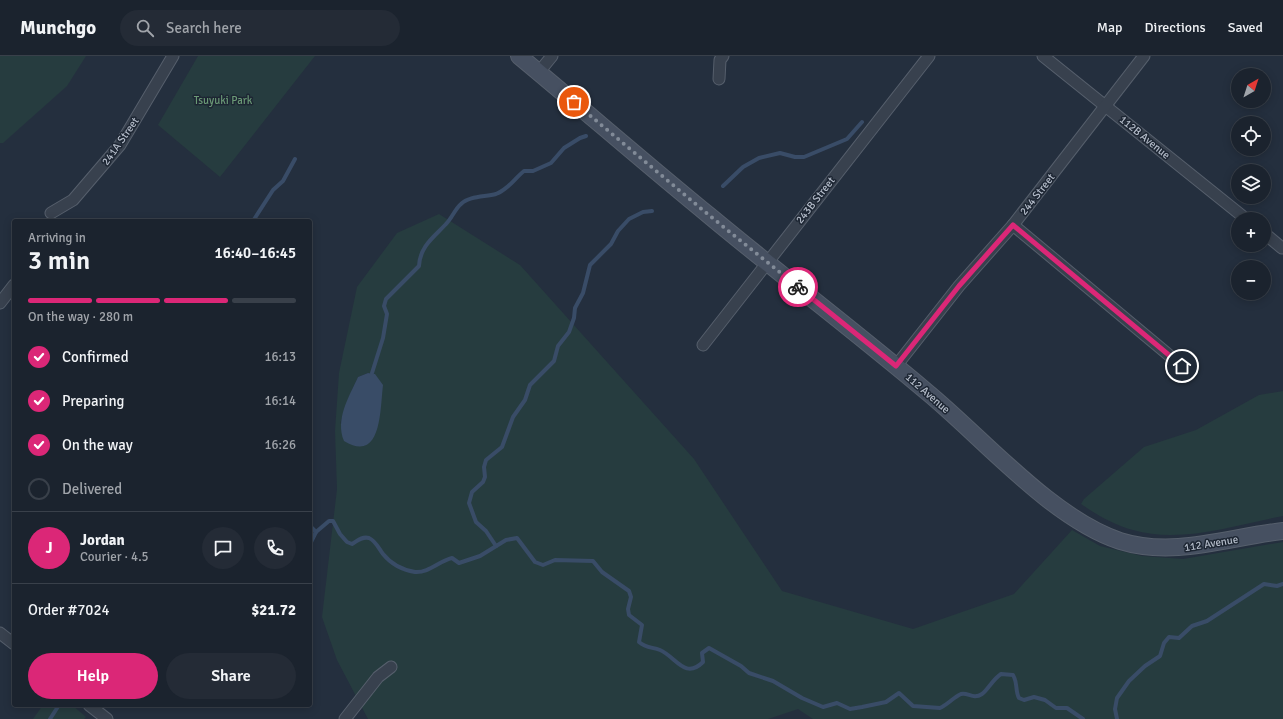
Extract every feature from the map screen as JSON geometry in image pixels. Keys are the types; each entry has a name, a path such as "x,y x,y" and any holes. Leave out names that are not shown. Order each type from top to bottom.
{"main road":[{"name":"112 Avenue","path":"519,56 766,262 937,400 1030,484 1075,518 1104,535 1138,545 1177,548 1283,531"}],"street":[{"name":"241A Street","path":"51,213 74,200 120,145 173,56"},
{"path":"539,72 552,56"},
{"path":"719,79 720,60 723,56"},
{"name":"243B Street","path":"703,345 766,262 929,56"},
{"name":"112B Avenue","path":"1043,56 1106,105 1237,212"},
{"name":"244 Street","path":"896,366 959,286 1013,225 1144,56"},
{"path":"1013,225 1182,366"},
{"path":"1271,239 1282,248"},
{"path":"0,303 12,287"},
{"path":"0,633 12,642"},
{"path":"345,719 378,677 391,667"},
{"path":"92,707 107,719"}],"green space":[{"path":"0,56 86,56 67,86 3,143 0,143"},
{"name":"Tsuyuki Park","path":"198,56 315,56 220,177 158,125"},
{"path":"439,214 520,265 694,459 782,591 913,629 1014,594 1072,530 1100,546 1142,556 1183,559 1283,542 1283,719 813,719 798,709 768,719 368,719 337,660 322,617 337,489 335,431 339,373 357,287 397,233","holes":["368,373 375,374 340,424 348,399 358,377"]},
{"path":"1283,391 1283,516 1208,532 1170,535 1151,534 1119,525 1081,504 1084,499 1144,447 1196,430 1259,395"},
{"path":"42,707 74,707 86,717 84,719 33,719"}],"water":[{"path":"368,373 375,374 383,385 381,407 377,431 372,440 366,445 356,446 344,441 341,425 342,416 347,400 358,377"}],"waterway":[{"path":"723,186 743,167 759,158 780,153 795,157 804,157 847,139 862,122"},
{"path":"372,373 383,338 387,314 384,306 386,299 419,266 422,253 428,242 448,222 459,206 468,199 501,192 524,171 533,171 551,163 564,148 586,136"},
{"path":"254,219 273,190 283,181 295,159"},
{"path":"496,546 486,531 476,522 469,503 472,492 483,482 485,477 484,467 486,460 502,447 513,417 525,400 530,385 554,361 558,346 569,332 574,318 575,308 583,293 590,265 611,244 618,231 629,219 643,212 652,211"},
{"path":"312,540 316,532 329,521 333,521 340,534 347,542 352,544 362,538 369,538 374,541 386,558 393,564 406,570 420,572 452,558 459,563 480,556 506,540 517,538 535,562 543,565 555,560 593,561 602,572 629,591 631,597 628,609 629,615 642,625 639,642 666,653 686,668 691,669 697,667 703,662 702,653 709,648 741,666 749,673 773,681 802,698 823,707 837,703 850,709 886,702 899,693 913,706 940,708 961,694 979,696 1001,674 1013,675 1019,698 1024,700 1034,697 1045,700 1056,708 1067,708 1083,719"},
{"path":"312,528 316,532"},
{"path":"1117,719 1115,709 1117,698 1129,681 1145,666 1160,656 1164,643 1169,637 1179,638 1192,626 1207,621 1264,584 1277,586 1283,584"},
{"path":"50,719 58,707"}],"way so far":[{"path":"574,102 710,216 798,287"}],"route":[{"path":"798,287 896,366 959,286 1013,225 1182,366"}]}
